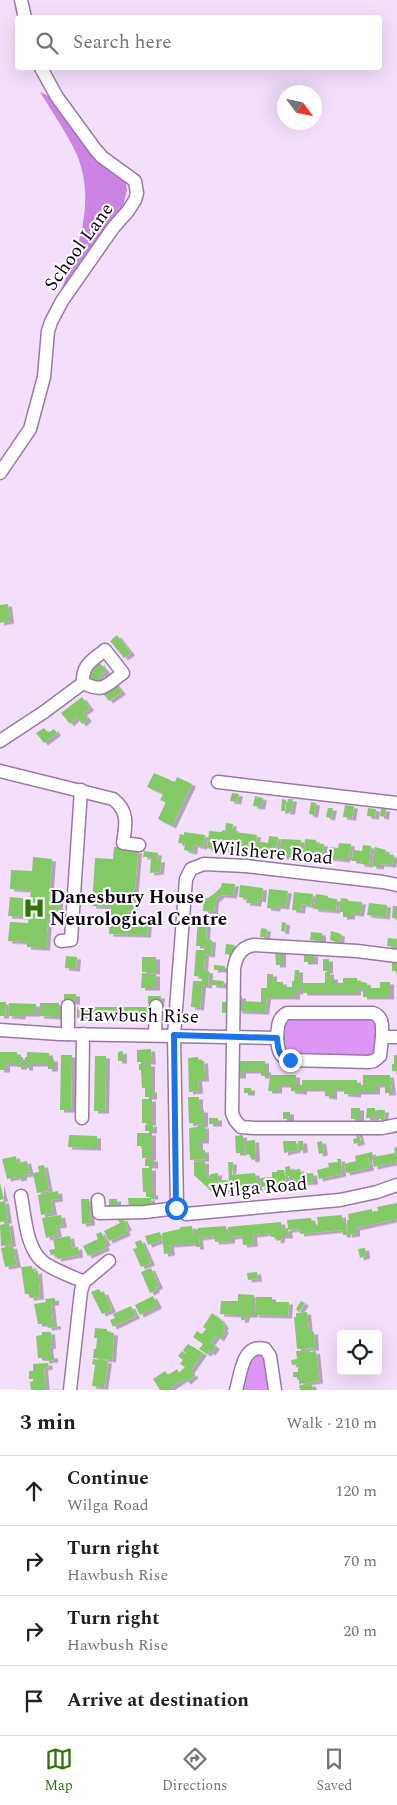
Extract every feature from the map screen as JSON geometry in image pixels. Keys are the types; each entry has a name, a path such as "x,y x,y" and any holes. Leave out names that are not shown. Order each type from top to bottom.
{"street":[{"path":"21,0 24,15"},
{"name":"School Lane","path":"0,473 30,429 44,377 48,331 51,322 62,301 113,228 128,211 137,193 135,181 102,157 95,149 56,96 42,70"},
{"path":"0,741 83,683"},
{"path":"0,771 106,796 118,803 126,815 123,843 139,845"},
{"path":"218,782 397,803"},
{"path":"61,940 71,940 81,790"},
{"name":"Wilshere Road","path":"174,1035 186,879 191,869 204,864 246,866 397,885"},
{"path":"397,956 357,951 248,946 240,952 235,962 232,1114 234,1120 241,1127 254,1128 382,1128 397,1125"},
{"path":"68,1006 68,1034"},
{"path":"155,1035 156,1006"},
{"path":"287,1013 373,1013 380,1017 382,1037 380,1056 374,1061 369,1062 290,1060 282,1057 277,1038 279,1021 287,1013"},
{"name":"Hawbush Rise","path":"0,1030 68,1034 277,1038"},
{"path":"82,1118 83,1034"},
{"path":"174,1035 176,1208"},
{"path":"382,1037 397,1037"},
{"name":"Wilga Road","path":"98,1200 99,1213 145,1212 176,1208 186,1214 340,1200 378,1192 397,1185"},
{"path":"21,1196 35,1254 44,1263 84,1282"},
{"path":"70,1390 81,1291 84,1282 109,1260"},
{"path":"236,1390 246,1356 251,1350 259,1348 265,1349 270,1356 275,1390"}],"shaded area":[{"path":"40,92 53,98 125,179 127,190 123,206 57,299 71,264 82,228 85,192 83,173 77,155"},
{"path":"373,1018 378,1024 374,1054 368,1056 292,1055 285,1049 283,1044 282,1034 285,1019"},
{"path":"263,1353 272,1390 240,1390 250,1357"}],"building":[{"path":"8,604 10,621 0,623 0,605"},
{"path":"117,635 131,653 124,658 110,641"},
{"path":"100,663 106,671 99,676 102,679 94,685 85,674"},
{"path":"114,682 122,692 109,701 102,692"},
{"path":"82,697 90,708 83,713 88,719 82,724 77,717 70,724 61,713"},
{"path":"44,728 48,733 54,729 57,733 44,743 36,733"},
{"path":"154,773 175,782 177,777 192,784 172,826 158,819 166,802 160,800 163,794 147,787"},
{"path":"232,793 239,794 237,802 230,801"},
{"path":"255,796 263,798 261,807 253,806"},
{"path":"282,799 286,800 285,811 281,811"},
{"path":"288,799 293,799 291,812 286,812"},
{"path":"311,802 316,803 314,815 309,814"},
{"path":"345,805 354,806 352,818 343,817"},
{"path":"328,808 333,808 331,818 326,817"},
{"path":"368,808 376,809 375,817 367,816"},
{"path":"381,809 386,809 385,817 380,816"},
{"path":"226,823 233,824 232,828 235,829 235,832 257,835 256,841 268,843 269,836 278,837 275,854 258,852 258,849 252,849 252,851 239,849 239,852 232,851 231,847 231,850 220,847 220,851 207,848 209,831 225,831"},
{"path":"184,832 205,835 203,847 194,845 193,852 184,850 185,844 178,843 180,834 184,835"},
{"path":"281,839 301,840 299,857 279,856"},
{"path":"305,839 316,840 316,843 324,844 322,860 317,859 317,857 303,857"},
{"path":"339,843 351,844 349,858 346,858 346,860 329,858 330,847 338,848"},
{"path":"363,845 371,846 369,865 360,864 361,861 352,861 353,850 362,851"},
{"path":"114,847 131,848 130,850 138,851 133,912 127,911 126,920 148,922 147,935 109,934 111,907 92,906 95,858 113,859"},
{"path":"375,847 386,850 385,854 394,855 392,865 380,864 380,867 372,866"},
{"path":"144,851 158,853 157,860 161,860 160,872 150,873 151,857 143,857"},
{"name":"Danesbury House Neurological Centre","path":"33,857 52,859 49,900 59,900 58,920 48,919 46,948 27,947 27,942 8,941 10,922 28,923 29,917 8,916 10,897 30,899 31,890 10,889 11,870 32,871"},
{"path":"222,883 235,884 233,896 221,895 215,900 214,912 203,911 204,898 208,898 215,893"},
{"path":"240,885 263,888 262,900 258,899 257,904 246,903 247,898 239,897"},
{"path":"269,889 288,891 285,907 267,908"},
{"path":"294,892 313,894 311,906 302,904 301,911 292,910"},
{"path":"316,894 337,899 336,911 314,909"},
{"path":"341,898 348,899 348,901 362,902 360,914 351,913 351,917 343,917 343,912 339,912"},
{"path":"369,903 387,905 386,917 367,915"},
{"path":"393,906 397,906 397,919 392,918"},
{"path":"198,919 207,920 206,939 212,940 211,955 205,954 204,970 209,971 208,986 202,985 200,1008 191,1007 193,981 202,981 202,977 194,976 196,950 204,950 205,946 196,946"},
{"path":"282,922 286,923 285,932 281,931"},
{"path":"261,928 267,929 266,937 260,937"},
{"path":"331,931 341,934 340,943 330,940"},
{"path":"311,932 322,933 322,941 310,940"},
{"path":"388,938 397,939 396,947 387,946"},
{"path":"226,944 235,945 232,955 225,954"},
{"path":"275,950 282,950 282,965 276,965"},
{"path":"304,954 314,954 314,962 304,962"},
{"path":"66,956 77,957 76,969 65,968"},
{"path":"142,957 156,957 156,972 142,972"},
{"path":"323,959 329,959 329,971 323,971"},
{"path":"392,961 397,961 397,971 392,971"},
{"path":"214,965 225,966 225,970 214,970"},
{"path":"295,970 299,970 299,981 303,981 303,983 325,983 325,972 330,972 330,977 334,977 334,983 343,983 343,978 357,978 357,981 367,983 367,988 380,988 380,982 390,982 390,997 363,997 363,989 357,989 357,993 303,993 303,988 299,988 299,992 296,992 296,997 267,997 265,1012 238,1011 237,996 242,996 242,1001 261,1002 261,988 267,988 267,974 273,974 273,982 283,982 283,987 292,987"},
{"path":"142,973 156,974 156,988 141,988"},
{"path":"212,980 224,981 223,986 212,985"},
{"path":"64,994 76,994 76,1002 64,1002"},
{"path":"148,996 161,996 160,1004 148,1004"},
{"path":"0,1002 6,1002 5,1016 0,1016"},
{"path":"222,1002 231,1002 231,1013 222,1013"},
{"path":"9,1003 36,1004 36,1014 22,1014 21,1017 8,1016"},
{"path":"40,1003 59,1003 59,1017 40,1016"},
{"path":"77,1007 147,1007 147,1012 152,1012 152,1020 147,1020 147,1018 77,1018"},
{"path":"151,1049 152,1062 137,1062 137,1050"},
{"path":"123,1051 123,1061 118,1061 118,1052"},
{"path":"0,1052 17,1052 17,1057 23,1057 23,1067 17,1067 17,1064 6,1064 6,1070 0,1070"},
{"path":"27,1052 49,1053 49,1059 54,1059 54,1069 48,1069 48,1064 29,1064 29,1068 25,1068"},
{"path":"61,1055 72,1055 71,1110 60,1110"},
{"path":"394,1055 397,1055 397,1071 392,1071"},
{"path":"95,1056 106,1056 105,1111 94,1111"},
{"path":"198,1057 199,1061 204,1061 205,1079 198,1079 199,1091 189,1092 188,1058"},
{"path":"238,1061 265,1061 267,1076 261,1076 261,1071 242,1071 242,1076 236,1076"},
{"path":"139,1064 151,1064 151,1090 153,1090 153,1097 145,1097 145,1088 142,1088"},
{"path":"270,1075 296,1075 296,1085 302,1085 302,1080 357,1080 357,1085 363,1085 363,1075 390,1075 392,1093 385,1093 385,1085 376,1085 376,1092 357,1092 357,1095 344,1094 344,1089 333,1089 333,1097 325,1096 325,1089 303,1089 303,1092 291,1091 291,1085 278,1085 278,1091 268,1091"},
{"path":"244,1088 251,1088 251,1093 244,1093"},
{"path":"188,1097 199,1097 199,1110 204,1110 204,1125 189,1123"},
{"path":"142,1099 152,1099 152,1123 142,1123"},
{"path":"351,1108 360,1108 360,1119 351,1119"},
{"path":"367,1108 375,1108 375,1118 366,1118"},
{"path":"377,1110 385,1110 384,1119 377,1119"},
{"path":"283,1112 290,1112 290,1119 283,1119"},
{"path":"209,1118 218,1118 218,1124 209,1124"},
{"path":"153,1124 153,1131 145,1131 145,1125"},
{"path":"205,1126 205,1141 199,1141 199,1150 205,1150 205,1159 190,1160 189,1128"},
{"path":"358,1131 361,1142 354,1144 353,1139 357,1138 355,1132"},
{"path":"137,1133 152,1133 152,1158 142,1158 142,1146 137,1146"},
{"path":"69,1135 97,1136 97,1148 68,1147"},
{"path":"243,1135 243,1153 236,1153 235,1136"},
{"path":"255,1140 256,1159 252,1160 249,1154 246,1155 245,1141"},
{"path":"283,1141 296,1141 297,1150 284,1153"},
{"path":"298,1141 303,1141 304,1150 299,1151"},
{"path":"322,1141 324,1153 319,1154 317,1142"},
{"path":"397,1147 397,1162 374,1167 372,1158 368,1158 370,1168 346,1173 344,1164 356,1161 355,1156 372,1152 373,1157 395,1153 394,1148"},
{"path":"16,1156 17,1163 27,1161 30,1174 23,1175 23,1178 7,1179 2,1159"},
{"path":"145,1159 154,1159 154,1166 145,1166"},
{"path":"337,1159 341,1159 342,1174 319,1179 317,1170 329,1167 328,1163 338,1162"},
{"path":"205,1161 205,1174 208,1177 211,1174 218,1173 218,1180 228,1180 228,1190 211,1191 194,1175 194,1162"},
{"path":"228,1162 233,1162 232,1175 255,1173 259,1190 249,1190 249,1188 232,1189 232,1182 229,1182"},
{"path":"44,1165 49,1191 37,1193 33,1173 39,1172 38,1166"},
{"path":"290,1166 290,1170 300,1169 301,1174 313,1173 314,1182 289,1184 289,1176 286,1177 285,1167"},
{"path":"142,1168 152,1168 152,1193 154,1193 154,1197 146,1197 146,1192 143,1192"},
{"path":"277,1170 284,1170 286,1187 278,1188 278,1185 261,1187 260,1178 272,1177 272,1172 277,1172"},
{"path":"0,1183 4,1199 0,1200"},
{"path":"58,1191 59,1199 51,1200 53,1213 41,1215 38,1195"},
{"path":"128,1198 151,1198 152,1206 129,1207"},
{"path":"81,1199 89,1199 91,1223 82,1224"},
{"path":"109,1199 117,1199 117,1210 109,1210"},
{"path":"5,1201 8,1221 0,1222 0,1202"},
{"path":"397,1203 397,1219 356,1228 356,1234 348,1235 348,1214 372,1209 372,1212 378,1211 377,1207"},
{"path":"61,1215 63,1225 56,1226 58,1235 46,1238 42,1218"},
{"path":"342,1215 342,1221 346,1220 347,1235 343,1235 342,1230 300,1234 300,1229 288,1230 289,1236 281,1236 281,1240 277,1241 276,1237 271,1237 270,1233 253,1235 254,1244 243,1245 242,1236 231,1237 231,1241 215,1242 214,1236 199,1238 200,1247 196,1247 196,1243 170,1245 171,1253 164,1254 162,1233 180,1229 180,1227 192,1226 193,1236 195,1236 195,1230 198,1228 226,1226 226,1233 229,1233 228,1227 281,1222 282,1229 288,1228 287,1220 311,1218 312,1222 315,1222 315,1226 318,1226 317,1217"},
{"path":"123,1218 128,1228 125,1229 127,1233 109,1241 104,1231 120,1223 118,1220"},
{"path":"9,1223 12,1244 1,1246 0,1225"},
{"path":"101,1232 107,1243 104,1244 106,1248 88,1256 83,1246 98,1239 96,1234"},
{"path":"160,1232 162,1240 148,1245 145,1236"},
{"path":"70,1236 72,1248 78,1247 79,1255 57,1259 56,1254 51,1255 49,1250 55,1249 53,1239"},
{"path":"141,1240 151,1263 141,1267 133,1249 137,1248 135,1242"},
{"path":"13,1246 17,1265 5,1267 1,1248"},
{"path":"365,1248 366,1256 360,1258 358,1249"},
{"path":"32,1266 33,1272 38,1271 40,1297 30,1298 29,1294 25,1294 21,1267"},
{"path":"151,1268 159,1286 150,1293 141,1272"},
{"path":"257,1272 258,1279 248,1280 247,1273"},
{"path":"99,1289 101,1293 104,1292 112,1310 102,1314 91,1292"},
{"path":"238,1294 254,1295 254,1315 246,1315 245,1320 241,1320 241,1315 220,1314 221,1301 238,1301"},
{"path":"153,1296 158,1306 140,1315 135,1305"},
{"path":"256,1297 272,1297 272,1302 289,1302 288,1316 255,1315"},
{"path":"55,1298 55,1303 51,1303 53,1324 57,1324 57,1327 48,1328 47,1324 38,1324 34,1304 46,1302 45,1299"},
{"path":"301,1301 305,1303 299,1312 296,1309"},
{"path":"131,1306 136,1316 113,1327 110,1320 115,1318 113,1314"},
{"path":"307,1312 309,1332 314,1332 315,1348 297,1349 294,1317 296,1317 296,1313"},
{"path":"212,1313 220,1319 225,1326 223,1329 225,1330 220,1339 216,1336 211,1343 216,1347 211,1353 209,1351 207,1354 199,1349 203,1344 193,1337 197,1331 202,1334 206,1329 203,1327"},
{"path":"95,1328 107,1329 107,1332 114,1333 112,1360 93,1358 97,1338 94,1338"},
{"path":"42,1332 51,1332 52,1346 49,1347 50,1356 54,1356 54,1360 45,1361 45,1358 38,1358 36,1336 42,1335"},
{"path":"188,1344 203,1353 191,1370 191,1373 195,1375 187,1382 184,1379 167,1390 160,1390 153,1379 165,1371 168,1375 177,1369 179,1373 185,1367 180,1364 183,1360 178,1356 182,1351 187,1355 183,1350"},
{"path":"310,1350 310,1352 316,1351 319,1381 299,1384 299,1377 293,1377 293,1372 298,1372 298,1364 292,1365 291,1360 297,1359 296,1351"},
{"path":"93,1359 108,1361 104,1387 92,1386 95,1365 92,1364"},
{"path":"48,1363 49,1367 44,1368 46,1390 31,1390 30,1382 34,1381 34,1379 29,1379 29,1371 33,1371 33,1364"},
{"path":"312,1384 313,1390 300,1390 299,1385"}],"place":[{"name":"Danesbury House Neurological Centre","path":"34,908"}],"route":[{"path":"176,1208 174,1035 277,1038 278,1048 282,1057 290,1060"}]}
